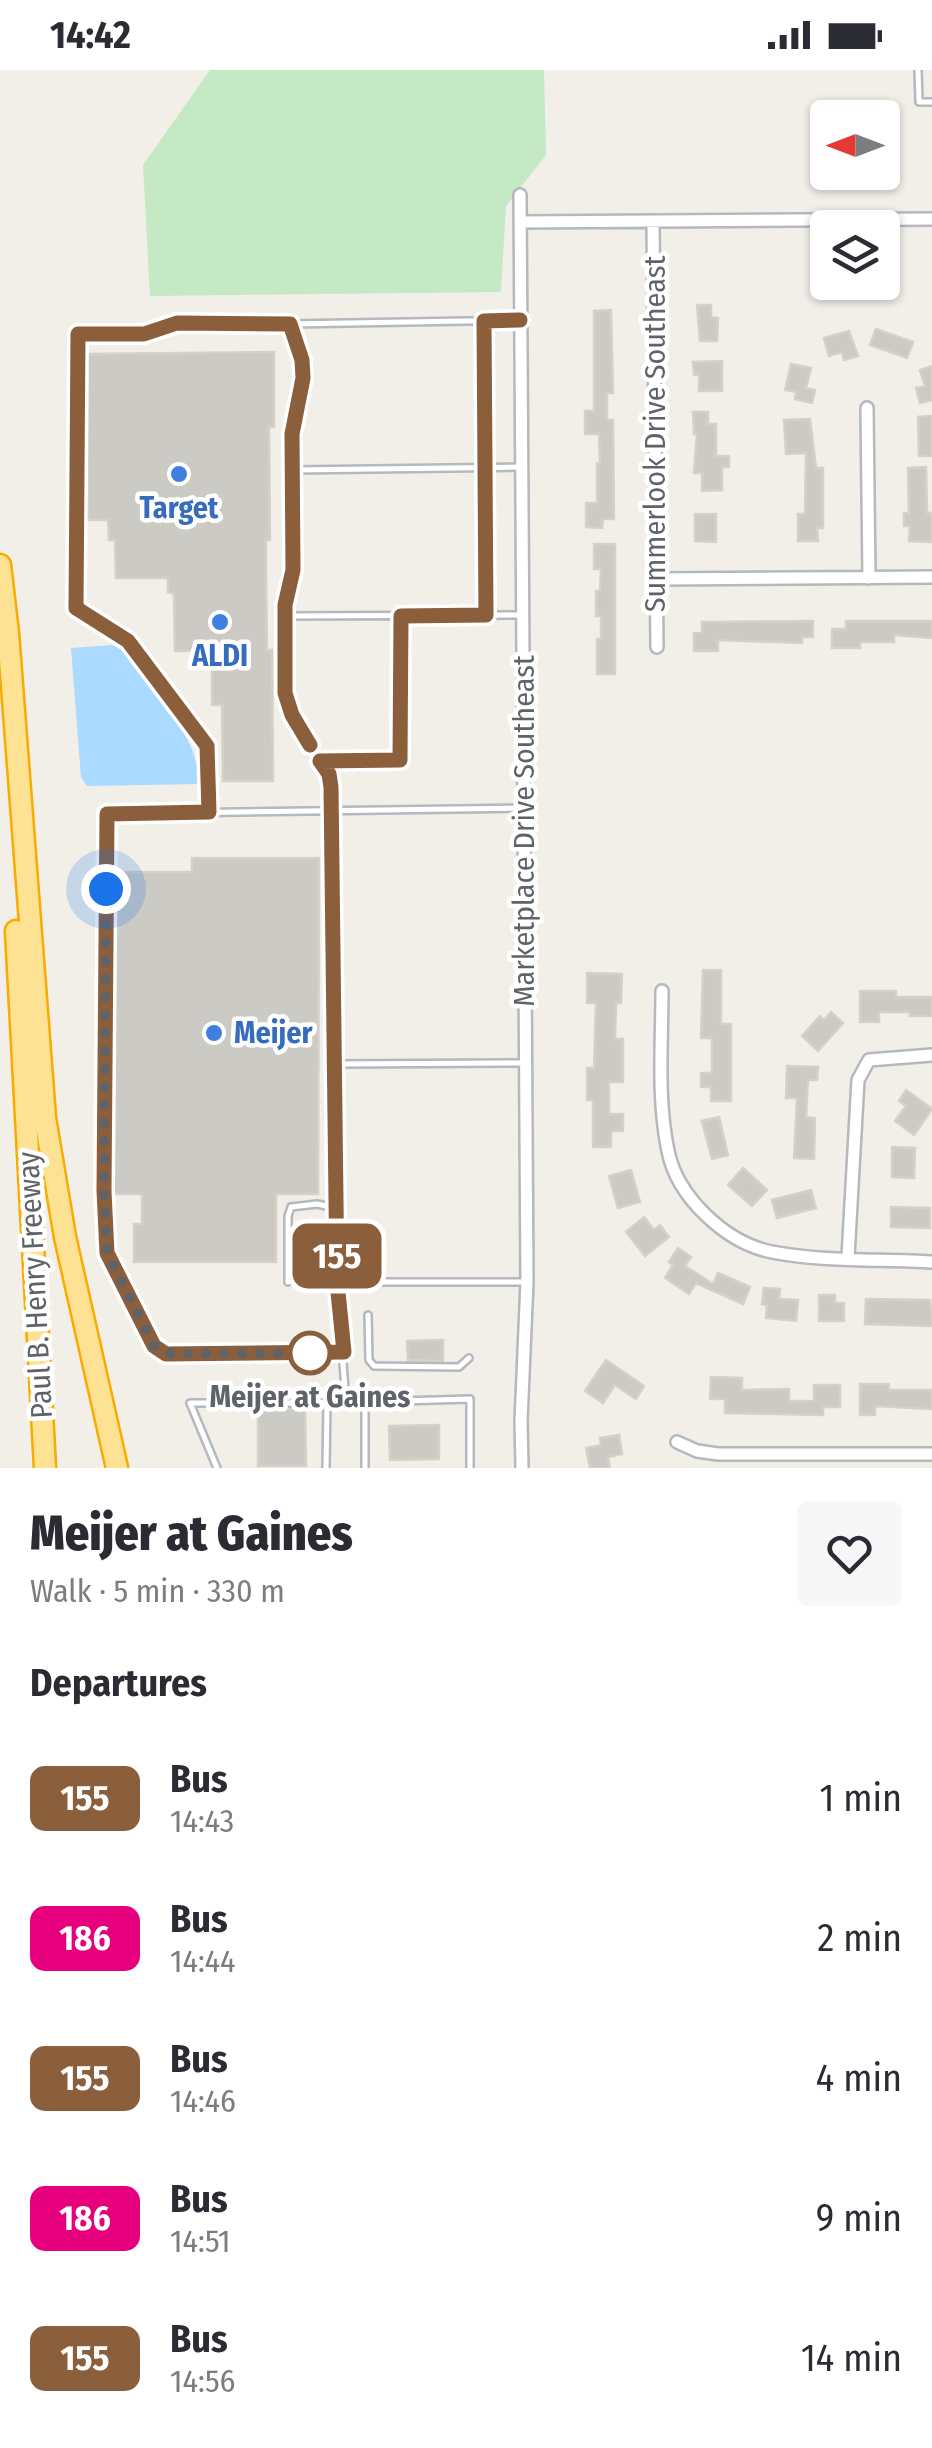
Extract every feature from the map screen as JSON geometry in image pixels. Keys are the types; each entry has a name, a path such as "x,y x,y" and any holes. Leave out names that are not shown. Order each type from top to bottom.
{"highway":[{"path":"0,565 45,1118 65,1237 117,1468"},
{"name":"Paul B. Henry Freeway","path":"0,622 45,1468"}],"street":[{"name":"Marketplace Drive Southeast","path":"520,195 527,1282 522,1468"},
{"path":"520,222 932,219"},
{"name":"Summerlook Drive Southeast","path":"653,222 657,647"},
{"path":"867,408 869,578"},
{"path":"656,579 932,577"},
{"path":"662,990 663,1107 668,1154 690,1196 717,1226 744,1244 771,1252 932,1262"},
{"path":"848,1257 858,1080 862,1068 869,1060 932,1056"},
{"path":"678,1442 696,1451 718,1454 932,1454"}],"lane":[{"path":"918,70 918,102 932,102"},
{"path":"209,812 207,746 128,641 76,608 78,334 144,334 177,323 520,320"},
{"path":"484,321 486,615"},
{"path":"290,324 302,360 303,378 293,425 293,570 285,616 285,693 292,715 329,774 337,1282 346,1402"},
{"path":"293,470 521,467"},
{"path":"285,616 522,615"},
{"path":"320,761 400,760 401,616"},
{"path":"344,1352 161,1352 154,1346 107,1253 107,814 524,808"},
{"path":"335,1064 525,1063"},
{"path":"288,1282 291,1207 317,1204 336,1208"},
{"path":"337,1282 527,1282"},
{"path":"368,1315 368,1360 374,1366 454,1367 468,1358"},
{"path":"216,1468 190,1403 470,1399 470,1468"},
{"path":"365,1402 365,1468"},
{"path":"326,1468 327,1403"}],"green space":[{"path":"210,70 544,70 546,155 506,206 501,292 150,296 143,165"}],"water":[{"path":"112,645 124,651 183,730 197,766 199,784 87,786 81,777 71,648"}],"building":[{"path":"697,305 711,305 711,317 718,318 717,341 700,341"},
{"path":"611,310 613,393 607,393 607,420 613,420 614,519 603,519 602,528 586,527 586,503 597,503 600,463 599,434 585,434 585,411 594,411 594,311"},
{"path":"876,329 913,342 907,358 870,345"},
{"path":"849,331 858,356 844,360 842,352 829,356 824,338"},
{"name":"Target","path":"274,352 274,427 269,427 270,540 266,540 273,781 223,781 222,705 212,705 212,651 175,651 174,594 168,592 168,578 116,578 115,540 109,540 108,520 88,520 87,354"},
{"path":"722,361 722,391 699,391 699,374 694,375 693,362"},
{"path":"791,364 811,368 806,388 815,390 812,403 795,399 796,392 785,390"},
{"path":"932,366 932,400 920,403 916,388 925,386 920,370"},
{"path":"693,412 708,412 708,424 716,424 716,456 729,456 729,467 722,467 722,490 702,491 702,473 694,473 697,434"},
{"path":"932,416 932,456 919,456 918,417"},
{"path":"810,419 816,468 823,468 823,528 817,528 818,541 798,541 798,514 805,514 806,453 786,454 784,420"},
{"path":"926,467 932,542 909,541 910,526 904,526 904,513 909,513 908,468"},
{"path":"695,514 716,514 716,542 695,541"},
{"path":"594,544 615,544 615,674 597,674 601,616 596,616 596,591 600,591 601,569 594,569"},
{"path":"813,621 813,637 802,637 802,643 718,640 718,651 694,651 694,633 702,633 702,622"},
{"path":"846,621 932,621 932,638 894,635 894,642 860,642 860,648 832,648 832,629 846,629"},
{"name":"Meijer","path":"192,858 319,858 318,1194 276,1194 276,1262 134,1262 134,1224 142,1224 142,1194 110,1194 113,872 192,872"},
{"path":"703,970 721,970 721,1024 731,1024 731,1101 711,1101 711,1087 701,1087 701,1073 712,1073 712,1038 701,1038"},
{"path":"587,973 622,974 615,1039 623,1039 623,1082 609,1082 609,1114 623,1114 623,1131 611,1131 611,1147 593,1147 593,1100 587,1100 587,1068 594,1068 596,1003 587,1003"},
{"path":"860,991 932,997 932,1016 879,1012 879,1022 860,1022"},
{"path":"831,1012 843,1023 818,1051 802,1036 820,1016 824,1020"},
{"path":"787,1066 818,1067 817,1080 808,1080 806,1117 815,1118 814,1159 794,1158 797,1098 786,1098"},
{"path":"906,1090 932,1109 914,1135 895,1121 906,1106 899,1101"},
{"path":"719,1117 728,1155 712,1159 702,1121"},
{"path":"892,1147 915,1148 914,1178 892,1177"},
{"path":"743,1168 767,1190 752,1206 728,1185"},
{"path":"631,1170 640,1202 618,1208 609,1176"},
{"path":"811,1190 816,1208 777,1218 772,1200"},
{"path":"891,1207 930,1208 930,1228 891,1227"},
{"path":"644,1217 654,1230 660,1225 669,1237 645,1256 626,1232"},
{"path":"678,1248 691,1257 685,1266 713,1284 718,1273 750,1287 743,1304 696,1283 689,1294 665,1278"},
{"path":"764,1288 780,1289 779,1299 798,1300 796,1321 766,1318 767,1305 762,1304"},
{"path":"819,1295 835,1295 835,1303 844,1303 844,1321 819,1321"},
{"path":"866,1299 930,1300 932,1326 865,1324"},
{"path":"443,1340 443,1361 408,1360 407,1341"},
{"path":"606,1360 644,1386 636,1399 615,1385 603,1403 585,1391"},
{"path":"711,1377 742,1378 742,1390 789,1389 789,1401 814,1401 814,1385 840,1385 840,1407 823,1407 823,1415 725,1413 725,1399 710,1399"},
{"path":"860,1384 889,1384 889,1390 932,1390 932,1409 875,1406 875,1415 860,1415"},
{"path":"258,1409 305,1409 306,1466 258,1466"},
{"path":"439,1425 439,1459 390,1460 389,1426"},
{"path":"619,1435 622,1454 608,1457 610,1468 590,1468 586,1448 601,1445 600,1438"}],"bus line":[{"name":"155","path":"310,745 292,715 285,693 285,605 293,570 292,434 303,378 302,360 290,324 177,323 144,334 78,334 76,608 128,641 207,746 209,812 107,814 107,1253 154,1346 166,1354 344,1352 337,1282 331,787 329,774 320,761 400,760 401,616 486,615 484,321 520,320"}],"place":[{"name":"Target","path":"179,474"},
{"name":"ALDI","path":"220,622"},
{"name":"Meijer","path":"214,1033"},
{"name":"Meijer at Gaines","path":"310,1353"}],"route":[{"path":"106,889 107,1253 154,1346 161,1352 310,1353"}]}
